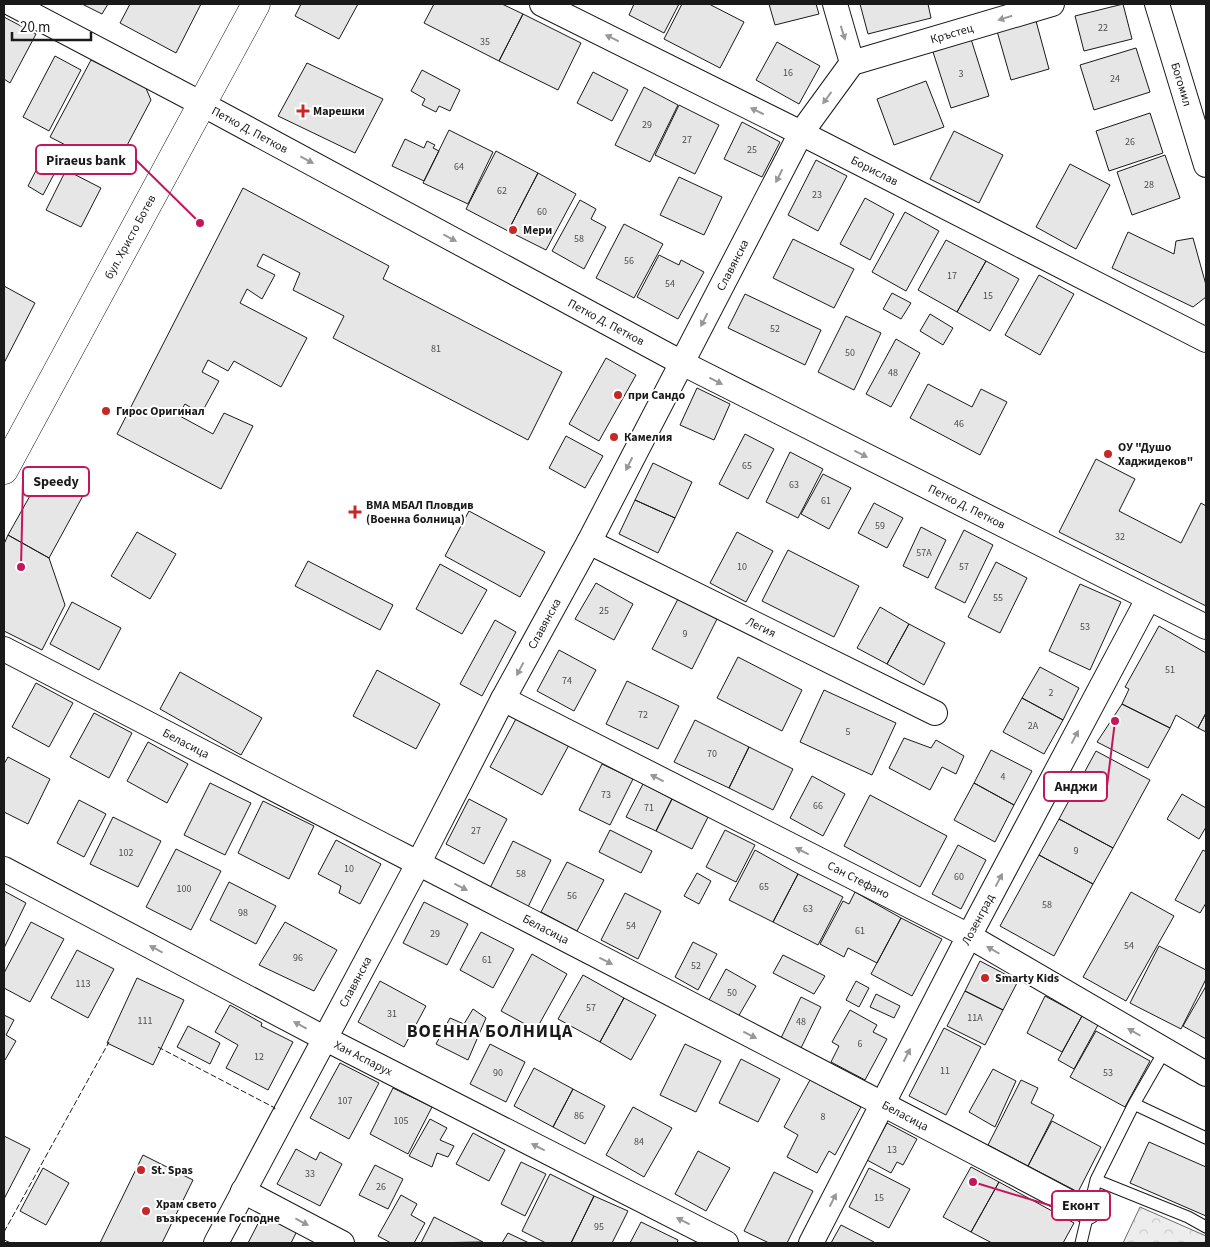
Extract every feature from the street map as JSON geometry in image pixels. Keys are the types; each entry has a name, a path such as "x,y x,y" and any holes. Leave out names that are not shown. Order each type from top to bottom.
{"main road":[{"name":"бул. Христо Ботев","path":"4,470 256,4"}],"street":[{"name":"Петко Д. Петков","path":"12,4 202,104 682,363 1206,627"},
{"name":"Борислав","path":"542,4 801,133 1206,340"},
{"path":"835,4 852,63"},
{"name":"Кръстец","path":"852,63 1052,4"},
{"name":"Богомил","path":"1157,4 1206,165"},
{"name":"Славянска","path":"216,1243 418,864 503,699 589,542 801,133 852,63"},
{"name":"Легия","path":"589,542 935,713"},
{"name":"Лозенград","path":"811,1243 969,936 1148,599"},
{"name":"Беласица","path":"4,649 1088,1212"},
{"name":"Сан Стефано","path":"503,699 969,936 1206,1074"},
{"name":"Хан Аспарух","path":"4,869 324,1038 726,1243"},
{"path":"243,1191 342,1243"}],"lane":[{"path":"1081,1243 1096,1180 1134,1104 1165,1050"},
{"path":"1134,1104 1206,1138"},
{"path":"1096,1180 1206,1227"}],"green space":[{"path":"1140,1207 1206,1236 1206,1243 1123,1243"}],"building":[{"path":"82,4 108,4 102,14"},
{"path":"130,4 201,4 176,53 120,23"},
{"path":"301,4 358,4 339,39 295,16"},
{"path":"434,4 502,4 523,14 499,61 424,23"},
{"path":"634,4 679,4 664,33 629,15"},
{"path":"682,4 709,4 744,22 720,68 664,39"},
{"path":"769,4 816,4 819,14 775,25"},
{"path":"860,4 928,4 931,18 868,34"},
{"path":"1123,4 1132,39 1084,51 1075,16"},
{"path":"523,14 581,43 558,90 499,61"},
{"path":"4,17 36,34 10,83 4,79"},
{"path":"1036,21 1049,69 1011,80 997,31"},
{"path":"971,39 989,96 951,108 933,52"},
{"path":"777,42 820,66 799,104 756,80"},
{"path":"1136,48 1150,92 1094,110 1080,65"},
{"path":"55,56 81,70 49,131 23,117"},
{"path":"91,60 145,86 151,100 114,170 50,137"},
{"path":"307,63 383,99 355,153 278,116"},
{"path":"422,70 460,90 450,111 439,106 436,112 422,105 425,99 411,91"},
{"path":"593,72 628,90 612,121 577,103"},
{"path":"926,81 944,127 894,145 877,99"},
{"path":"644,87 678,105 650,162 615,145"},
{"path":"679,105 719,125 695,174 655,155"},
{"path":"1150,113 1163,153 1109,171 1096,131"},
{"path":"742,122 780,142 762,177 724,159"},
{"path":"449,130 493,152 468,204 423,183"},
{"path":"954,131 1003,155 979,203 930,179"},
{"path":"405,139 424,148 427,141 435,145 433,148 439,151 424,181 392,166"},
{"path":"46,151 62,159 43,195 28,186"},
{"path":"496,151 538,173 508,231 466,209"},
{"path":"1165,155 1180,198 1132,215 1117,172"},
{"path":"816,160 847,176 818,231 788,215"},
{"path":"1070,164 1110,185 1076,249 1036,227"},
{"path":"66,170 101,188 81,227 46,210"},
{"path":"538,173 576,194 546,250 508,231"},
{"path":"679,177 722,197 704,235 660,215"},
{"path":"243,188 389,266 383,279 562,372 528,440 333,338 344,316 293,290 300,273 263,254 257,266 275,275 262,299 247,289 240,303 307,338 281,387 234,361 228,371 208,360 202,372 219,381 201,414 185,404 178,415 213,434 224,413 253,426 221,489 117,434"},
{"path":"865,198 894,214 870,260 840,244"},
{"path":"580,200 596,209 591,219 606,227 584,269 552,251"},
{"path":"905,212 939,231 906,291 872,272"},
{"path":"624,224 663,244 634,298 596,278"},
{"path":"1128,232 1174,254 1176,241 1193,238 1206,285 1206,297 1193,307 1112,268"},
{"path":"793,239 854,269 834,308 773,278"},
{"path":"946,240 986,261 957,312 918,290"},
{"path":"659,255 679,265 681,260 704,272 678,319 637,297"},
{"path":"986,261 1019,279 990,331 957,312"},
{"path":"1039,275 1074,294 1040,355 1005,335"},
{"path":"4,286 35,303 4,363"},
{"path":"892,293 911,303 901,319 883,309"},
{"path":"745,294 821,330 805,365 728,328"},
{"path":"930,314 953,328 943,345 920,331"},
{"path":"846,316 881,333 854,390 818,372"},
{"path":"896,339 920,353 891,407 866,394"},
{"path":"606,358 636,375 599,441 569,424"},
{"path":"928,384 972,407 981,389 1007,402 980,455 910,418"},
{"path":"697,388 730,404 714,440 680,425"},
{"path":"745,434 774,449 748,499 719,484"},
{"path":"566,436 603,456 585,488 549,468"},
{"path":"790,452 823,469 798,518 766,502"},
{"name":"ОУ \"Душо Хаджидеков\"","path":"1096,459 1135,479 1119,511 1181,543 1201,503 1206,506 1206,606 1059,532"},
{"path":"653,463 692,482 675,518 635,500"},
{"path":"45,469 85,492 49,558 8,535"},
{"path":"823,474 851,488 829,529 801,514"},
{"path":"635,500 675,518 658,553 619,534"},
{"path":"874,503 903,518 887,548 858,533"},
{"path":"469,511 545,552 520,597 445,556"},
{"path":"921,527 946,540 928,578 903,566"},
{"path":"964,530 993,545 965,603 935,588"},
{"path":"137,532 176,554 150,599 111,576"},
{"path":"737,532 773,551 746,602 710,583"},
{"path":"8,535 49,558 65,605 42,650 4,631 4,544"},
{"path":"788,550 859,586 834,637 762,601"},
{"path":"308,561 393,605 380,630 295,586"},
{"path":"996,562 1027,578 1000,633 968,617"},
{"path":"440,564 487,590 462,634 416,609"},
{"path":"596,583 633,604 614,640 575,619"},
{"path":"1080,584 1121,602 1090,670 1049,651"},
{"path":"678,599 717,619 692,669 652,649"},
{"path":"72,602 121,628 99,670 50,644"},
{"path":"880,607 909,624 887,664 857,648"},
{"path":"495,620 516,632 482,696 460,684"},
{"path":"909,624 945,643 924,685 887,664"},
{"path":"1159,626 1206,653 1206,713 1198,728 1176,715 1170,728 1122,704 1129,689 1125,687"},
{"path":"559,650 596,670 574,711 537,691"},
{"path":"738,657 802,690 782,731 717,698"},
{"path":"1040,667 1079,688 1063,720 1022,698"},
{"path":"377,670 440,704 416,749 353,716"},
{"path":"180,672 262,718 241,755 160,709"},
{"path":"627,681 679,706 658,749 606,724"},
{"path":"36,683 73,703 49,747 12,727"},
{"path":"824,690 896,723 872,775 800,742"},
{"path":"1022,698 1063,720 1044,754 1003,732"},
{"path":"1122,704 1170,728 1148,768 1097,742"},
{"path":"94,713 132,733 109,778 70,757"},
{"path":"1206,713 1206,732 1198,728"},
{"path":"517,717 569,745 542,795 490,767"},
{"path":"695,720 749,747 729,788 674,762"},
{"path":"904,738 931,748 936,740 964,756 956,774 942,767 930,790 889,768"},
{"path":"148,742 188,764 167,803 127,781"},
{"path":"749,747 793,769 773,810 729,788"},
{"path":"991,750 1032,771 1014,805 974,783"},
{"path":"1096,751 1150,780 1113,848 1059,819"},
{"path":"8,757 50,779 28,824 4,812 4,764"},
{"path":"602,764 633,779 610,825 579,810"},
{"path":"812,776 845,794 823,836 790,818"},
{"path":"210,783 251,803 225,855 184,835"},
{"path":"974,783 1014,805 995,842 954,820"},
{"path":"643,784 672,799 656,831 626,817"},
{"path":"1182,794 1206,808 1206,827 1199,839 1167,819"},
{"path":"870,795 947,836 920,887 844,846"},
{"path":"469,799 507,819 484,864 446,844"},
{"path":"672,799 708,817 692,849 656,831"},
{"path":"79,800 106,814 84,857 57,843"},
{"path":"263,801 314,826 289,879 238,853"},
{"path":"113,817 161,841 138,887 90,864"},
{"path":"1059,819 1113,848 1093,884 1039,855"},
{"path":"610,830 652,851 641,873 599,852"},
{"path":"725,830 755,845 736,882 706,867"},
{"path":"336,840 381,864 360,904 339,893 341,886 318,874"},
{"path":"513,841 551,860 528,907 490,888"},
{"path":"958,845 986,860 961,909 932,894"},
{"path":"176,849 221,871 191,930 146,907"},
{"path":"755,850 798,874 773,922 729,900"},
{"path":"1203,850 1206,852 1206,903 1200,913 1175,900"},
{"path":"1039,855 1093,884 1054,956 1000,926"},
{"path":"567,862 604,880 577,931 541,912"},
{"path":"697,873 711,881 699,904 684,896"},
{"path":"798,874 843,897 818,945 773,922"},
{"path":"229,882 276,906 256,944 210,920"},
{"path":"4,891 26,903 4,948"},
{"path":"855,892 901,918 877,963 848,948 844,957 820,944 843,901 849,904"},
{"path":"1131,892 1174,916 1126,1001 1083,977"},
{"path":"625,893 661,911 638,959 601,940"},
{"path":"424,902 468,924 447,965 403,943"},
{"path":"901,918 942,939 912,996 871,974"},
{"path":"31,922 64,939 30,1002 4,988 4,973"},
{"path":"285,922 337,950 314,991 259,965"},
{"path":"481,932 514,949 493,988 460,970"},
{"path":"693,942 717,954 698,990 675,977"},
{"path":"1159,946 1206,970 1206,979 1181,1029 1130,1003"},
{"path":"77,950 114,969 88,1018 51,998"},
{"path":"532,954 567,974 536,1030 501,1011"},
{"path":"783,955 825,976 814,994 773,973"},
{"path":"980,961 1018,981 1003,1010 965,991"},
{"path":"726,969 756,986 738,1017 709,1000"},
{"path":"583,975 624,998 600,1042 558,1019"},
{"path":"137,978 184,1000 153,1065 107,1043"},
{"path":"380,981 426,1006 404,1047 358,1022"},
{"path":"856,981 869,988 859,1007 846,1000"},
{"path":"1206,986 1206,1039 1183,1026"},
{"path":"965,991 1003,1010 985,1045 947,1026"},
{"path":"876,994 900,1006 894,1018 870,1007"},
{"path":"1045,996 1082,1016 1062,1052 1027,1033"},
{"path":"801,997 821,1007 801,1048 781,1038"},
{"path":"624,998 656,1015 631,1060 600,1042"},
{"path":"230,1005 262,1023 261,1026 293,1042 268,1090 226,1068 238,1045 215,1032"},
{"path":"473,1009 486,1018 468,1060 436,1044 450,1018 464,1024"},
{"path":"850,1010 877,1025 873,1032 887,1039 865,1080 831,1062 839,1046 832,1042"},
{"path":"4,1015 14,1020 6,1035 16,1041 5,1060 4,1059"},
{"path":"1082,1016 1098,1025 1074,1069 1058,1060"},
{"path":"188,1026 220,1043 210,1064 177,1047"},
{"path":"944,1028 981,1047 946,1115 909,1096"},
{"path":"1096,1031 1150,1061 1125,1107 1070,1077"},
{"path":"490,1044 525,1062 506,1102 470,1084"},
{"path":"685,1044 721,1061 696,1112 660,1095"},
{"path":"741,1059 780,1079 758,1122 719,1103"},
{"path":"340,1063 379,1083 349,1139 310,1118"},
{"path":"534,1068 573,1089 553,1127 514,1106"},
{"path":"993,1069 1016,1081 995,1127 969,1112"},
{"path":"810,1080 861,1107 835,1155 829,1151 817,1173 787,1157 798,1135 784,1127"},
{"path":"1021,1080 1038,1088 1031,1103 1054,1115 1028,1166 988,1145"},
{"path":"393,1088 432,1107 408,1154 370,1134"},
{"path":"573,1089 605,1106 585,1144 553,1127"},
{"path":"633,1107 672,1128 644,1177 606,1155"},
{"path":"430,1119 447,1128 440,1140 454,1146 448,1157 437,1153 432,1167 409,1156"},
{"path":"1052,1121 1101,1147 1078,1192 1028,1166"},
{"path":"887,1123 917,1139 903,1165 897,1162 891,1173 867,1160"},
{"path":"473,1133 505,1150 489,1181 456,1164"},
{"path":"4,1136 30,1149 4,1199"},
{"path":"1149,1142 1206,1167 1206,1216 1130,1183"},
{"path":"296,1149 316,1160 320,1152 342,1164 320,1206 277,1184"},
{"path":"698,1151 730,1168 706,1211 675,1194"},
{"name":"Храм свето възкресение Господне","path":"143,1155 193,1180 162,1243 100,1243"},
{"path":"521,1162 546,1174 525,1216 501,1204"},
{"path":"375,1165 403,1179 388,1209 359,1195"},
{"path":"971,1167 999,1182 971,1232 943,1217"},
{"path":"43,1168 69,1183 46,1225 20,1211"},
{"path":"869,1168 910,1189 889,1228 849,1207"},
{"path":"774,1172 813,1191 787,1243 769,1243 744,1231"},
{"path":"550,1174 594,1196 571,1243 546,1243 522,1231"},
{"path":"999,1182 1074,1223 1063,1243 992,1243 971,1232"},
{"path":"401,1195 417,1204 411,1215 425,1223 414,1243 391,1243 378,1236"},
{"path":"594,1196 628,1211 612,1243 571,1243"},
{"path":"265,1210 299,1227 291,1243 248,1243"},
{"path":"434,1217 483,1242 421,1243"},
{"path":"641,1222 678,1240 677,1243 630,1243"},
{"path":"841,1225 874,1242 831,1243"},
{"path":"508,1233 529,1243 502,1243"}],"fence":[{"path":"4,1232 109,1042"},
{"path":"158,1047 275,1108 274,1110"},
{"path":"4,1240 11,1243"}],"place":[{"name":"Марешки","path":"303,111"},
{"name":"Piraeus bank","path":"200,223"},
{"name":"Мери","path":"513,230"},
{"name":"при Сандо","path":"618,395"},
{"name":"Гирос Оригинал","path":"106,411"},
{"name":"Камелия","path":"614,437"},
{"name":"ОУ \"Душо Хаджидеков\"","path":"1108,454"},
{"name":"ВМА МБАЛ Пловдив (Военна болница)","path":"355,512"},
{"name":"Speedy","path":"21,567"},
{"name":"Анджи","path":"1115,721"},
{"name":"Smarty Kids","path":"985,978"},
{"name":"St. Spas","path":"141,1170"},
{"name":"Еконт","path":"973,1182"},
{"name":"Храм свето възкресение Господне","path":"146,1211"}],"district":[{"name":"ВОЕННА БОЛНИЦА","path":"490,1031"}]}
